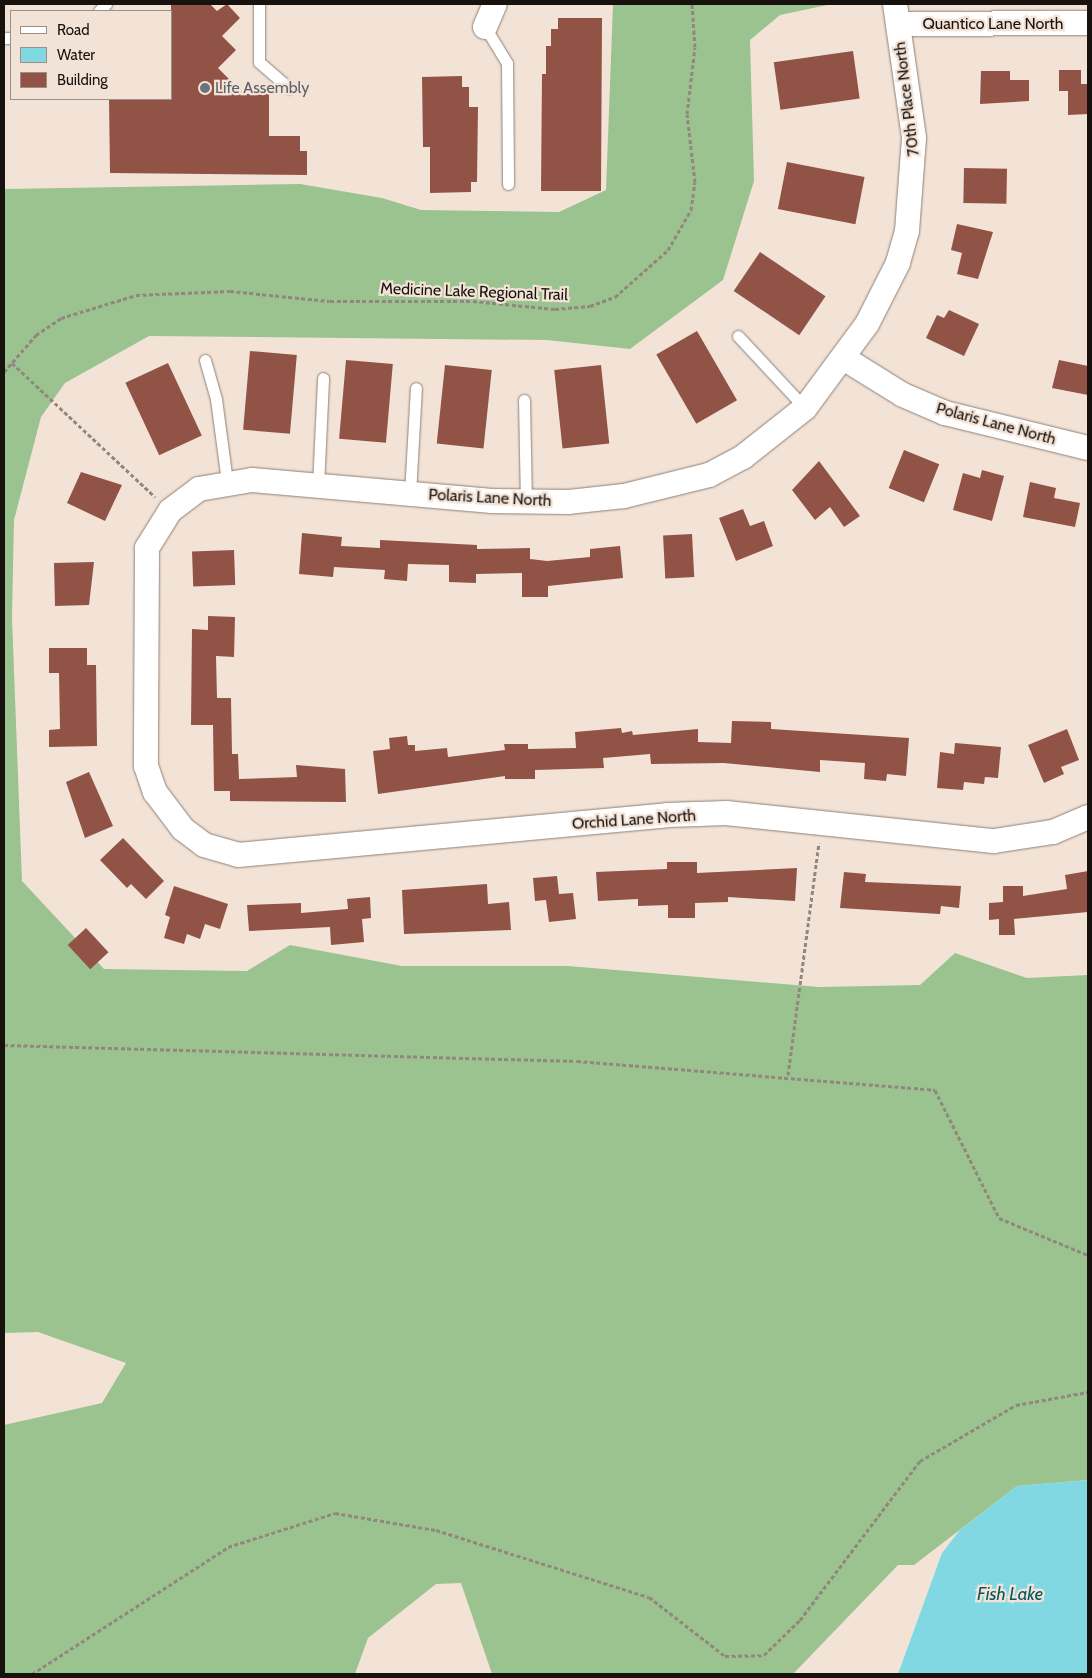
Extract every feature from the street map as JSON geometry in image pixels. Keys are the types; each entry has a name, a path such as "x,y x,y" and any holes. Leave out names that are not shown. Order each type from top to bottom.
{"street":[{"path":"485,27 496,4"},
{"name":"Quantico Lane North","path":"896,14 1088,23"},
{"name":"70th Place North","path":"846,359 888,286 910,214 914,138 896,14"},
{"name":"Polaris Lane North","path":"183,829 155,792 144,745 143,575 147,548 170,511 199,489 227,481 526,502 624,496 709,475 750,452 805,408 846,359 903,396 945,413 1088,448"},
{"name":"Orchid Lane North","path":"183,829 222,852 269,855 667,815 726,814 994,841 1053,832 1088,817"}],"lane":[{"path":"259,4 259,62 289,88"},
{"path":"485,27 507,63 508,184"},
{"path":"738,336 805,408"},
{"path":"205,360 216,399 227,481"},
{"path":"318,486 323,378"},
{"path":"410,494 416,388"},
{"path":"524,400 526,502"}],"path":[{"name":"Medicine Lake Regional Trail","path":"4,372 36,335 66,316 136,295 230,292 330,301 473,301 555,309 590,306 615,296 668,250 691,210 694,182 687,114 694,47 692,4"},
{"path":"12,363 170,511"},
{"path":"788,1075 821,823"},
{"path":"4,1044 377,1054 788,1075 935,1090 999,1218 1088,1255"},
{"path":"32,1674 228,1547 335,1514 436,1530 649,1597 725,1656 764,1655 800,1620 920,1461 1016,1405 1088,1392"}],"green space":[{"path":"613,4 832,4 780,15 750,40 754,181 723,280 630,349 547,340 149,336 65,383 41,417 14,520 12,618 22,881 104,969 247,971 290,945 402,966 568,966 819,987 920,985 955,953 1027,978 1088,975 1088,1480 1017,1486 914,1565 898,1565 793,1674 492,1674 461,1583 436,1584 368,1638 355,1674 4,1674 4,1425 102,1403 126,1363 38,1332 4,1333 4,189 300,184 382,198 421,210 559,212 606,190"}],"water":[{"name":"Fish Lake","path":"1088,1480 1088,1674 898,1674 942,1553 960,1530 1017,1486"}],"building":[{"name":"Life Assembly","path":"171,4 210,4 217,11 227,4 240,18 222,36 236,50 218,68 244,94 269,94 269,136 300,136 300,151 307,151 307,175 110,173 109,100 172,100"},
{"path":"558,18 602,18 601,191 541,191 542,74 546,74 546,46 551,46 551,29 558,29"},
{"path":"853,51 860,99 780,110 774,62"},
{"path":"1059,70 1081,70 1081,84 1088,84 1088,114 1068,115 1068,91 1059,91"},
{"path":"981,71 1010,71 1010,80 1029,80 1029,101 980,104"},
{"path":"462,76 462,87 469,87 469,107 478,107 477,182 471,182 471,192 430,193 430,147 423,147 422,77"},
{"path":"787,162 865,177 855,224 778,209"},
{"path":"964,168 1007,169 1006,204 963,203"},
{"path":"957,224 993,232 978,279 957,274 962,253 951,250"},
{"path":"760,252 825,296 799,335 734,291"},
{"path":"949,310 979,324 964,356 926,338 937,315 944,318"},
{"path":"697,331 737,400 696,424 656,354"},
{"path":"250,351 297,355 290,434 243,430"},
{"path":"346,360 393,364 386,443 339,439"},
{"path":"1059,360 1088,366 1088,395 1052,388"},
{"path":"168,363 202,436 159,455 125,383"},
{"path":"445,365 492,370 483,448 437,444"},
{"path":"601,365 609,444 563,448 554,370"},
{"path":"904,450 939,464 924,502 889,488"},
{"path":"819,461 860,516 844,527 830,507 815,520 792,490"},
{"path":"982,470 1004,476 992,521 953,510 963,473 980,478"},
{"path":"81,472 122,485 105,521 67,503"},
{"path":"1030,482 1056,488 1054,498 1080,503 1075,527 1023,517"},
{"path":"743,509 750,526 764,521 773,546 736,561 719,518"},
{"path":"302,533 342,537 341,546 380,548 380,540 477,545 477,549 530,548 530,559 547,561 590,557 590,549 620,546 623,578 548,586 548,597 522,597 522,573 476,574 476,583 449,582 449,565 408,564 407,581 384,579 385,570 334,567 333,577 299,574"},
{"path":"692,534 694,577 665,578 663,536"},
{"path":"234,550 235,585 193,586 192,551"},
{"path":"94,562 89,605 55,606 54,563"},
{"path":"208,616 235,617 234,657 216,656 217,698 231,698 232,754 238,754 239,779 297,777 296,765 345,769 346,802 230,801 230,791 214,791 213,725 191,725 192,629 208,630"},
{"path":"49,648 87,648 87,665 96,665 97,746 49,747 49,730 60,729 59,673 49,673"},
{"path":"732,721 771,722 771,729 909,738 906,776 887,774 886,781 864,779 865,763 820,760 820,772 724,763 651,764 650,754 603,758 604,768 535,770 535,779 505,779 505,776 378,794 373,751 390,749 389,738 407,736 408,745 415,745 415,751 447,748 448,757 505,750 504,744 528,744 528,749 576,748 575,732 621,728 622,733 632,731 633,735 698,729 698,742 731,743"},
{"path":"1067,729 1079,760 1061,767 1064,774 1044,783 1028,745"},
{"path":"955,743 1001,747 998,778 985,777 984,784 964,782 963,790 937,788 940,752 954,754"},
{"path":"89,772 113,826 85,838 66,782"},
{"path":"123,838 164,881 146,899 131,884 127,888 100,860"},
{"path":"667,862 697,862 697,873 797,868 795,901 728,897 728,902 695,903 695,918 668,918 668,905 638,906 638,899 598,901 596,872 667,869"},
{"path":"1088,871 1088,912 1014,919 1015,935 999,935 999,919 989,920 989,903 1003,902 1003,886 1023,886 1023,896 1067,889 1065,875"},
{"path":"844,872 866,874 865,882 961,886 959,908 941,906 940,914 840,908"},
{"path":"557,876 559,894 573,893 576,919 549,922 546,900 535,901 533,878"},
{"path":"487,884 488,904 509,902 511,930 404,934 402,890"},
{"path":"174,886 228,904 220,929 205,924 200,939 187,934 184,944 164,938 170,917 165,915"},
{"path":"370,897 371,918 362,919 364,942 331,945 330,927 249,931 247,905 301,903 301,913 348,909 347,899"},
{"path":"86,928 109,952 90,969 68,945"}],"place":[{"name":"Life Assembly","path":"205,88"}]}
